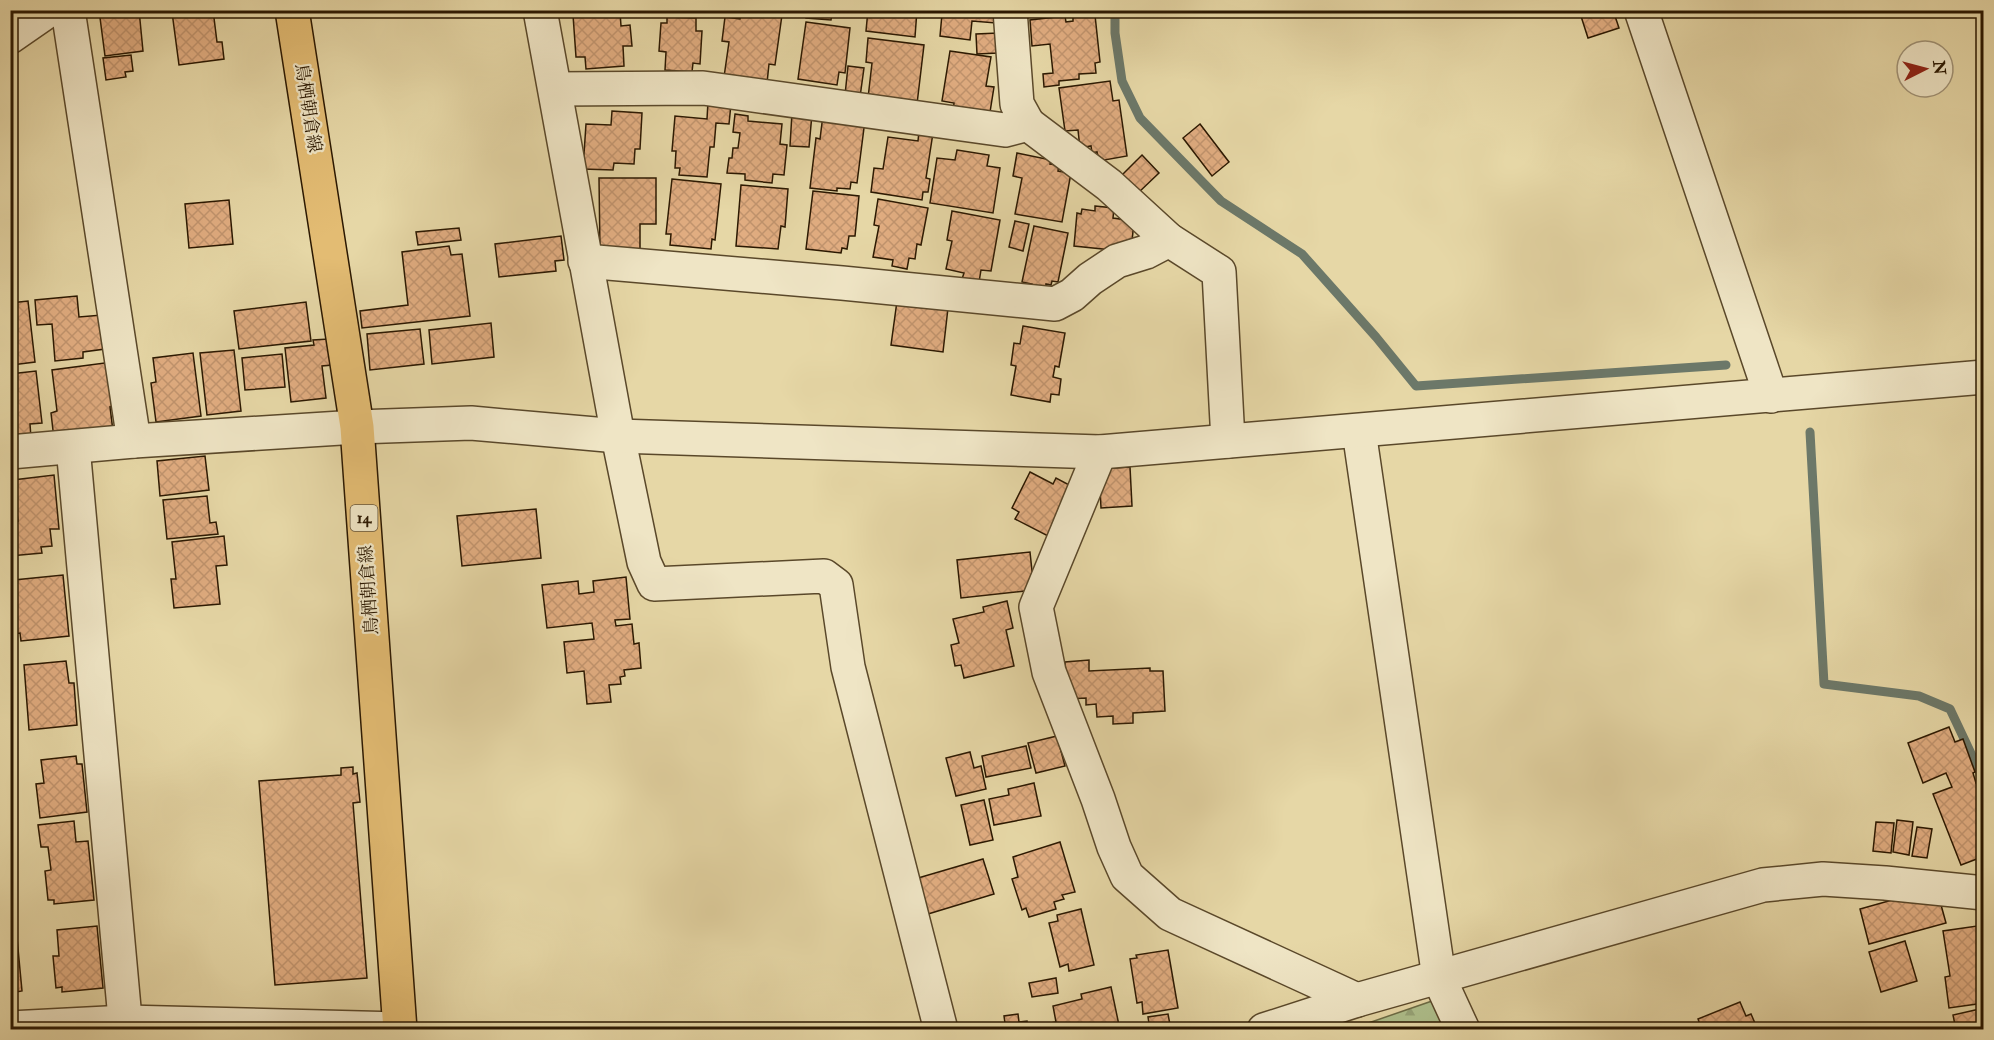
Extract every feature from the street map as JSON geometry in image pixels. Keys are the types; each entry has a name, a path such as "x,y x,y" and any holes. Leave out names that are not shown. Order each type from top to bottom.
{"main road":[{"name":"鳥栖朝倉線","path":"292,10 357,427 400,1029"}],"street":[{"path":"10,38 49,10"},
{"path":"68,10 134,441"},
{"path":"540,10 556,88 585,261 644,562 654,584 824,576 836,585 848,667 941,1029"},
{"path":"1010,10 1017,104 1028,124 1109,185 1169,240 1219,272 1227,441"},
{"path":"1641,10 1772,396"},
{"path":"556,88 703,88 1005,130 1028,124"},
{"path":"585,261 1056,304 1072,295 1090,279 1117,261 1146,252 1169,240"},
{"path":"10,452 134,441 357,427 471,423 618,436 1100,452 1983,377"},
{"path":"1359,430 1439,978 1463,1029"},
{"path":"73,447 126,1026"},
{"path":"1100,452 1036,607 1049,672 1127,876 1170,914 1357,1000"},
{"path":"1264,1029 1357,1000 1763,885 1823,879 1983,893"},
{"path":"10,1028 126,1026 400,1029"}],"green space":[{"path":"1435,1000 1454,1030 1348,1030"}],"building":[{"path":"99,10 139,10 143,51 105,56"},
{"path":"213,10 217,42 222,42 224,59 179,65 172,12"},
{"path":"794,10 841,10 841,16 832,14 831,20 806,18 806,14 794,12"},
{"path":"868,10 917,10 915,37 866,31"},
{"path":"948,10 997,10 996,23 972,21 970,40 940,36 942,14 948,15"},
{"path":"1579,10 1613,10 1619,28 1588,38"},
{"path":"620,12 621,26 630,25 632,46 623,46 624,66 586,69 585,57 576,57 573,15"},
{"path":"762,13 782,15 775,65 769,64 767,83 724,77 729,42 722,41 725,17 740,19 741,14 762,17"},
{"path":"1095,15 1100,62 1095,63 1096,73 1079,74 1079,79 1059,81 1059,85 1044,87 1043,74 1053,73 1050,44 1032,46 1030,20 1065,16 1066,22 1073,21 1073,17"},
{"path":"667,17 696,18 696,31 702,31 700,64 693,63 692,72 665,70 666,52 659,51 661,23 667,23"},
{"path":"806,22 850,28 845,73 839,72 837,85 798,79"},
{"path":"998,33 998,53 977,54 976,34"},
{"path":"868,38 924,45 917,104 868,98 872,63 866,62"},
{"path":"950,51 991,57 986,86 994,87 990,112 953,113 954,103 942,101"},
{"path":"131,55 133,71 125,72 126,77 106,80 103,58"},
{"path":"848,66 864,68 860,97 845,95"},
{"path":"1110,81 1113,101 1119,100 1127,156 1099,161 1097,152 1092,153 1091,146 1080,148 1078,130 1065,131 1059,88"},
{"path":"708,102 731,104 729,124 716,123 714,147 710,147 707,177 679,175 680,168 675,168 676,151 672,151 675,116 707,119"},
{"path":"612,111 642,113 640,149 635,149 634,164 614,163 613,170 583,169 586,124 611,125"},
{"path":"792,113 812,114 809,147 790,146"},
{"path":"735,114 748,116 748,121 782,124 780,144 787,145 784,175 773,174 772,183 745,180 745,174 727,173 733,148 738,148 740,133 733,132"},
{"path":"823,115 865,120 857,183 851,182 850,189 837,188 837,191 810,188 816,138 820,139"},
{"path":"1200,124 1229,162 1212,176 1183,138"},
{"path":"919,131 933,133 926,178 930,179 928,192 923,192 922,200 871,192 874,168 883,169 888,137 918,141"},
{"path":"957,150 989,155 987,166 1000,168 993,213 930,203 937,158 955,160"},
{"path":"1017,153 1051,160 1050,164 1059,165 1058,171 1071,173 1062,222 1015,214 1022,178 1013,176"},
{"path":"1142,155 1159,173 1137,194 1121,176"},
{"path":"599,178 656,178 656,224 640,224 640,252 600,252"},
{"path":"672,179 721,184 715,240 712,239 711,249 670,245 671,234 666,234"},
{"path":"741,185 788,189 785,227 781,226 778,249 736,246"},
{"path":"813,191 859,196 855,236 849,236 847,249 842,248 841,253 806,249"},
{"path":"878,199 928,208 921,245 917,244 915,259 909,258 907,269 892,266 893,260 873,257 879,226 874,225"},
{"path":"229,200 233,244 189,248 185,204"},
{"path":"1095,206 1114,208 1113,218 1134,221 1131,252 1074,246 1077,213 1081,214 1082,209 1095,211"},
{"path":"952,211 1000,220 991,271 981,270 979,282 962,279 964,273 946,269 952,241 947,240"},
{"path":"1015,221 1029,224 1023,251 1009,247"},
{"path":"1034,226 1068,233 1058,282 1052,281 1051,285 1046,284 1045,291 1031,288 1032,284 1022,282"},
{"path":"459,228 461,240 418,245 416,232"},
{"path":"561,236 564,260 555,261 556,271 499,277 495,244"},
{"path":"449,246 451,255 462,254 470,316 362,328 360,311 408,305 402,252"},
{"path":"77,296 79,317 102,315 105,349 83,352 83,358 55,361 52,324 37,325 35,300"},
{"path":"28,301 35,362 12,365 10,303"},
{"path":"897,301 948,308 943,352 891,345"},
{"path":"306,302 311,341 239,349 234,311"},
{"path":"491,323 494,357 432,364 429,330"},
{"path":"1023,326 1065,333 1059,367 1055,366 1053,377 1061,379 1059,395 1051,394 1050,402 1011,395 1016,366 1011,365 1014,343 1020,344"},
{"path":"420,329 424,364 370,370 367,334"},
{"path":"329,339 332,365 322,366 326,398 291,402 285,348 314,345 313,340"},
{"path":"234,350 241,411 207,415 200,353"},
{"path":"193,353 201,416 156,422 151,383 156,382 153,358"},
{"path":"282,354 285,387 245,390 242,358"},
{"path":"112,362 117,406 110,407 113,431 54,439 51,413 57,411 52,370"},
{"path":"36,371 42,423 30,424 31,438 10,440 10,374"},
{"path":"205,456 209,490 160,496 157,461"},
{"path":"1130,467 1132,506 1101,508 1099,469"},
{"path":"1030,472 1053,484 1056,478 1075,488 1050,537 1015,519 1019,512 1012,508"},
{"path":"54,475 59,529 50,529 52,546 41,547 42,553 10,556 10,522 18,521 13,480"},
{"path":"207,496 210,523 216,522 218,534 167,539 163,500"},
{"path":"536,509 541,558 462,566 457,516"},
{"path":"224,536 227,565 216,566 220,604 174,608 171,579 176,579 172,542"},
{"path":"1030,552 1034,590 961,598 957,560"},
{"path":"63,575 69,636 21,641 20,633 13,634 10,603 17,603 14,580"},
{"path":"626,577 630,619 615,620 616,626 632,624 634,644 639,643 641,668 624,670 625,676 620,677 621,684 609,685 611,702 587,704 584,671 567,673 564,642 594,639 592,623 547,628 542,585 578,581 579,594 594,592 593,581"},
{"path":"1007,601 1013,628 1006,630 1014,666 964,678 961,665 955,666 951,645 959,643 953,619 984,612 983,607"},
{"path":"1089,660 1089,671 1150,668 1150,671 1163,671 1165,711 1133,713 1133,723 1113,724 1113,716 1097,717 1096,704 1086,705 1086,698 1068,699 1065,662"},
{"path":"66,661 69,683 74,683 77,725 29,730 24,665"},
{"path":"1949,727 1955,742 1963,739 1975,772 1973,773 1976,783 1981,780 1984,786 1984,862 1982,857 1961,865 1933,794 1952,787 1946,773 1923,783 1908,743"},
{"path":"1057,736 1065,766 1036,773 1028,743"},
{"path":"1026,746 1031,768 986,777 982,756"},
{"path":"970,752 974,768 981,766 986,789 956,796 946,758"},
{"path":"76,756 77,764 82,764 87,812 40,818 36,784 44,783 41,760"},
{"path":"353,767 353,774 357,773 360,802 353,803 367,978 275,985 259,781 341,775 341,768"},
{"path":"1034,783 1041,816 994,825 989,799 1009,795 1008,789"},
{"path":"984,800 993,840 970,845 961,805"},
{"path":"1897,820 1913,822 1909,855 1893,852"},
{"path":"74,821 76,842 88,841 94,900 54,904 54,900 48,900 45,871 51,870 48,847 41,847 38,825"},
{"path":"1876,822 1894,823 1891,853 1873,851"},
{"path":"1917,827 1932,829 1927,858 1912,856"},
{"path":"10,831 17,903 10,904"},
{"path":"1060,842 1075,892 1062,895 1064,899 1054,902 1056,909 1029,917 1026,908 1022,910 1012,879 1018,877 1013,857"},
{"path":"983,859 994,894 928,914 918,878"},
{"path":"1924,891 1938,894 1946,923 1869,944 1860,909"},
{"path":"1081,909 1094,965 1069,971 1068,964 1060,967 1049,923 1058,921 1057,915"},
{"path":"10,917 15,917 22,991 10,993"},
{"path":"1984,925 1984,1003 1949,1008 1945,977 1950,976 1943,931"},
{"path":"97,926 103,988 62,992 62,987 56,988 53,956 59,956 57,930"},
{"path":"1905,941 1917,981 1881,992 1869,952"},
{"path":"1168,950 1178,1008 1143,1014 1142,1002 1137,1003 1130,959 1137,958 1136,955"},
{"path":"1056,978 1058,993 1032,997 1029,983"},
{"path":"1111,987 1120,1030 1051,1030 1050,1023 1056,1022 1053,1006 1082,999 1081,994"},
{"path":"1740,1002 1746,1016 1751,1014 1758,1030 1702,1030 1698,1019"},
{"path":"1984,1008 1984,1030 1956,1030 1953,1015"},
{"path":"1018,1014 1019,1022 1027,1021 1028,1030 993,1030 992,1025 1005,1023 1004,1016"},
{"path":"1168,1014 1171,1030 1150,1030 1148,1017"}],"waterway":[{"path":"1115,10 1115,33 1122,81 1140,118 1221,201 1302,254 1416,386 1726,365"},
{"path":"1810,432 1824,684 1919,696 1950,709 1984,781"}]}
